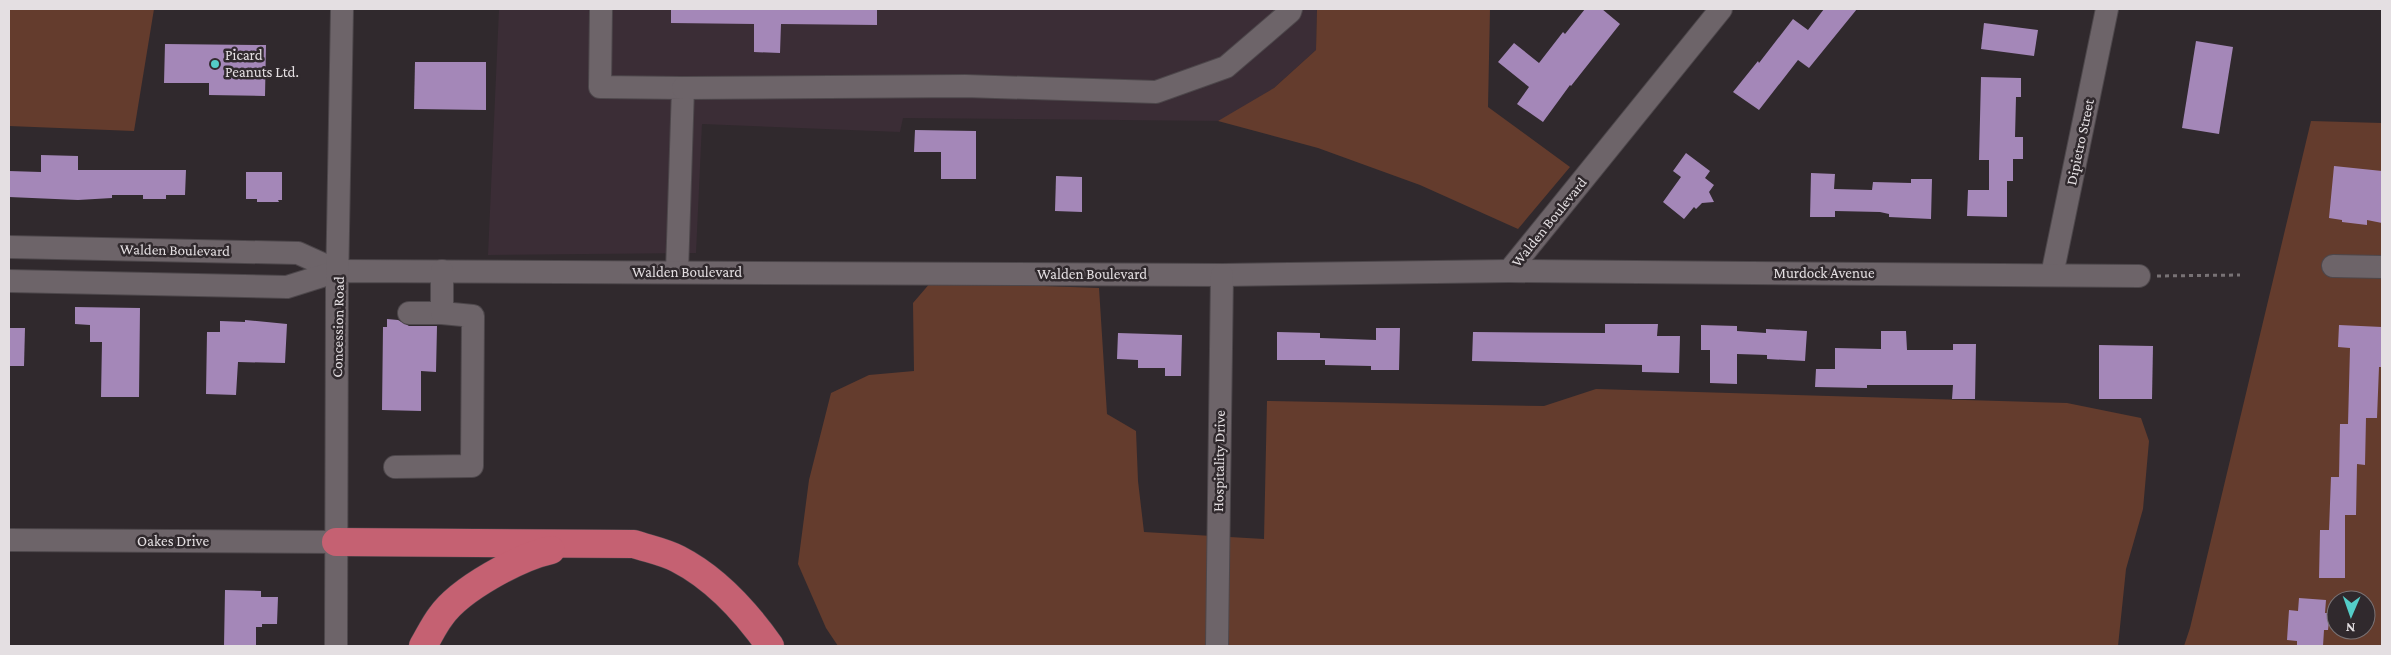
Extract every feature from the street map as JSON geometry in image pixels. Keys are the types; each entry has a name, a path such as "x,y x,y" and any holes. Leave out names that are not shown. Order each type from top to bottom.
{"highway":[{"path":"336,542 634,544 678,559 716,584 748,614 770,646"},
{"path":"424,646 442,615 478,582 532,554 585,543"}],"street":[{"name":"Concession Road","path":"336,646 338,271 342,9"},
{"path":"601,9 600,87 965,86 1156,92 1226,67 1290,12 1291,9"},
{"name":"Walden Boulevard","path":"9,281 286,287 338,271 1222,275 1510,271 1721,9"},
{"name":"Dipietro Street","path":"2052,275 2107,9"},
{"path":"677,272 683,88"},
{"name":"Walden Boulevard","path":"9,246 298,253 338,271"},
{"path":"112,249 112,284"},
{"path":"2332,266 2382,267"},
{"path":"442,271 442,313"},
{"name":"Murdock Avenue","path":"1510,271 2139,276"},
{"name":"Hospitality Drive","path":"1217,646 1222,275"},
{"path":"395,467 472,466 473,316 442,313 409,313"},
{"name":"Oakes Drive","path":"9,540 336,542"}],"path":[{"path":"2139,276 2240,274"}],"shaded area":[{"path":"9,9 154,9 134,131 9,126"},
{"path":"499,9 1317,9 1316,50 1274,88 1223,121 903,118 900,132 702,124 696,253 488,255"},
{"path":"1317,9 1490,9 1488,107 1570,167 1518,229 1420,185 1318,148 1218,121 1274,88 1316,50"},
{"path":"2311,121 2382,123 2382,646 2184,646 2190,628"},
{"path":"931,282 1099,288 1107,414 1136,431 1138,481 1144,532 1264,539 1267,401 1544,406 1596,389 2067,403 2141,418 2149,441 2143,509 2126,569 2118,646 838,646 826,628 798,564 809,480 831,393 869,375 914,371 913,303"}],"building":[{"path":"671,9 877,9 877,25 781,24 780,53 754,52 754,24 671,23"},
{"path":"1585,9 1602,9 1620,24 1570,85 1543,122 1517,104 1529,87 1498,62 1514,43 1539,63 1563,32 1565,34"},
{"path":"1824,9 1857,9 1809,68 1798,60 1759,110 1733,92 1758,61 1759,63 1793,19 1808,30"},
{"path":"1984,23 2038,30 2034,56 1981,49"},
{"path":"2196,41 2233,47 2219,134 2182,128"},
{"name":"Picard Peanuts Ltd.","path":"165,44 266,45 265,96 209,95 209,83 164,83"},
{"path":"415,62 486,62 486,110 414,109"},
{"path":"1981,77 2021,78 2021,97 2016,97 2015,137 2023,137 2023,159 2013,159 2013,181 2007,181 2007,217 1967,216 1968,190 1989,190 1989,160 1979,160"},
{"path":"915,130 976,131 976,179 941,179 941,152 914,152"},
{"path":"1686,153 1710,171 1705,178 1714,185 1709,192 1714,202 1702,203 1696,209 1694,207 1684,219 1663,202 1681,177 1673,171"},
{"path":"41,155 78,156 78,170 186,170 185,195 166,195 166,199 143,199 143,195 112,195 112,198 78,200 9,197 9,171 41,172"},
{"path":"2334,166 2382,171 2382,223 2367,220 2367,225 2342,222 2342,220 2329,218"},
{"path":"246,172 282,172 282,200 278,200 279,202 257,202 257,199 246,199"},
{"path":"1811,173 1835,174 1834,189 1872,190 1873,182 1911,183 1911,179 1932,179 1931,219 1889,217 1889,214 1880,212 1835,211 1835,217 1810,217"},
{"path":"1056,176 1082,177 1082,212 1055,211"},
{"path":"75,307 140,308 139,397 101,397 102,342 90,342 90,325 75,324"},
{"path":"387,319 398,320 409,326 437,326 436,372 421,371 421,411 382,410 383,327 387,327"},
{"path":"245,320 287,324 285,363 238,362 236,395 206,394 207,332 220,332 220,321 245,322"},
{"path":"1605,324 1658,324 1657,336 1680,336 1679,373 1642,372 1642,365 1472,361 1473,332 1605,333"},
{"path":"1701,325 1737,326 1737,331 1766,333 1766,329 1807,331 1805,361 1767,359 1767,355 1737,354 1737,384 1710,383 1710,350 1701,350"},
{"path":"2339,325 2382,327 2382,367 2379,367 2377,418 2366,418 2365,465 2357,464 2356,515 2345,515 2345,578 2319,578 2320,530 2329,530 2331,477 2339,477 2340,424 2348,424 2350,348 2338,347"},
{"path":"9,328 25,328 24,366 9,366"},
{"path":"1376,328 1400,328 1399,370 1371,370 1371,366 1325,365 1325,360 1277,360 1277,332 1320,333 1320,338 1376,340"},
{"path":"1881,331 1906,331 1907,350 1953,350 1953,344 1976,344 1975,399 1952,399 1953,385 1867,385 1867,388 1815,387 1816,369 1835,369 1835,348 1881,349"},
{"path":"1118,333 1182,335 1181,376 1165,376 1165,368 1138,368 1138,360 1117,359"},
{"path":"2099,345 2153,346 2152,399 2099,399"},
{"path":"225,590 261,591 261,597 278,597 277,624 262,624 262,627 256,627 256,646 224,646"},
{"path":"2299,598 2326,600 2326,630 2324,630 2323,646 2297,646 2297,641 2287,640 2289,610 2298,611"}],"place":[{"name":"Picard Peanuts Ltd.","path":"215,64"}]}
